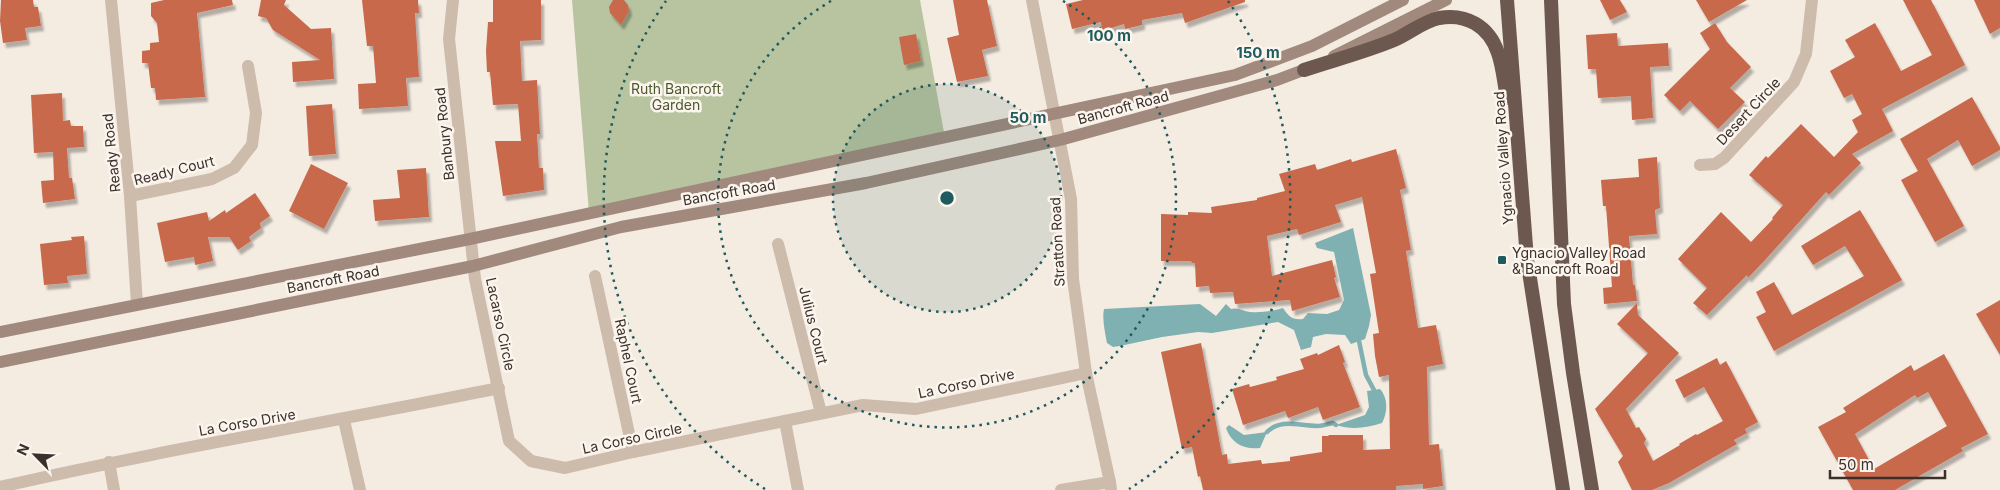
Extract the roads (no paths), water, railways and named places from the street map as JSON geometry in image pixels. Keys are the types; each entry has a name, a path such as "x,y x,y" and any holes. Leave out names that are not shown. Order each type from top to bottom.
{"highway":[{"name":"Ygnacio Valley Road","path":"1507,0 1527,259 1562,490"},
{"path":"1551,0 1564,304 1573,374 1592,490"},
{"path":"1304,70 1396,39 1416,26 1438,18 1461,16 1482,28 1490,37 1498,53 1519,160"}],"main road":[{"name":"Bancroft Road","path":"0,332 470,239 1056,115 1235,75 1312,46 1403,0"},
{"name":"Bancroft Road","path":"0,362 473,266 621,227 866,183 1060,140 1277,80 1304,70 1446,0"}],"street":[{"name":"Ready Road","path":"111,0 130,196 137,304"},
{"name":"Banbury Road","path":"453,0 449,39 473,266"},
{"name":"Stratton Road","path":"1032,0 1071,199 1073,279 1086,373 1111,486"},
{"name":"Desert Circle","path":"1700,166 1715,164 1724,158 1794,82 1806,54 1812,0"},
{"name":"Ready Court","path":"130,196 212,179 234,168 252,145 256,113 248,66"},
{"name":"Julius Court","path":"778,244 821,413"},
{"name":"Lacarso Circle","path":"473,266 499,388"},
{"name":"Raphel Court","path":"594,276 633,452"},
{"name":"La Corso Drive","path":"821,413 863,405 916,409 1086,373"},
{"name":"La Corso Drive","path":"0,487 109,462 344,420 499,388"},
{"name":"La Corso Circle","path":"499,388 509,441 531,461 565,468 821,413"},
{"path":"344,420 360,490"},
{"path":"784,421 798,490"},
{"path":"109,462 114,490"},
{"path":"1061,490 1111,486"}],"water":[{"path":"1353,228 1371,315 1365,339 1351,344 1345,335 1326,334 1313,337 1311,347 1301,350 1294,330 1278,322 1212,333 1198,332 1162,337 1113,347 1107,343 1104,309 1200,304 1216,316 1226,304 1231,309 1250,312 1266,312 1283,308 1287,314 1296,319 1303,319 1308,313 1327,314 1339,310 1344,300 1334,252 1317,248 1315,243"},
{"path":"1380,389 1385,397 1386,405 1382,423 1359,428 1347,428 1336,425 1365,415 1369,407 1367,391"},
{"path":"1229,425 1244,435 1267,432 1260,448 1249,448 1244,447 1231,438 1226,428"}],"waterway":[{"path":"1359,341 1366,375 1374,390"},
{"path":"1267,432 1278,425 1284,424 1317,426 1333,423 1336,425"}],"place":[{"name":"Ygnacio Valley Road & Bancroft Road","path":"1502,260"}],"park label":[{"name":"Ruth Bancroft Garden","path":"676,96"}]}
